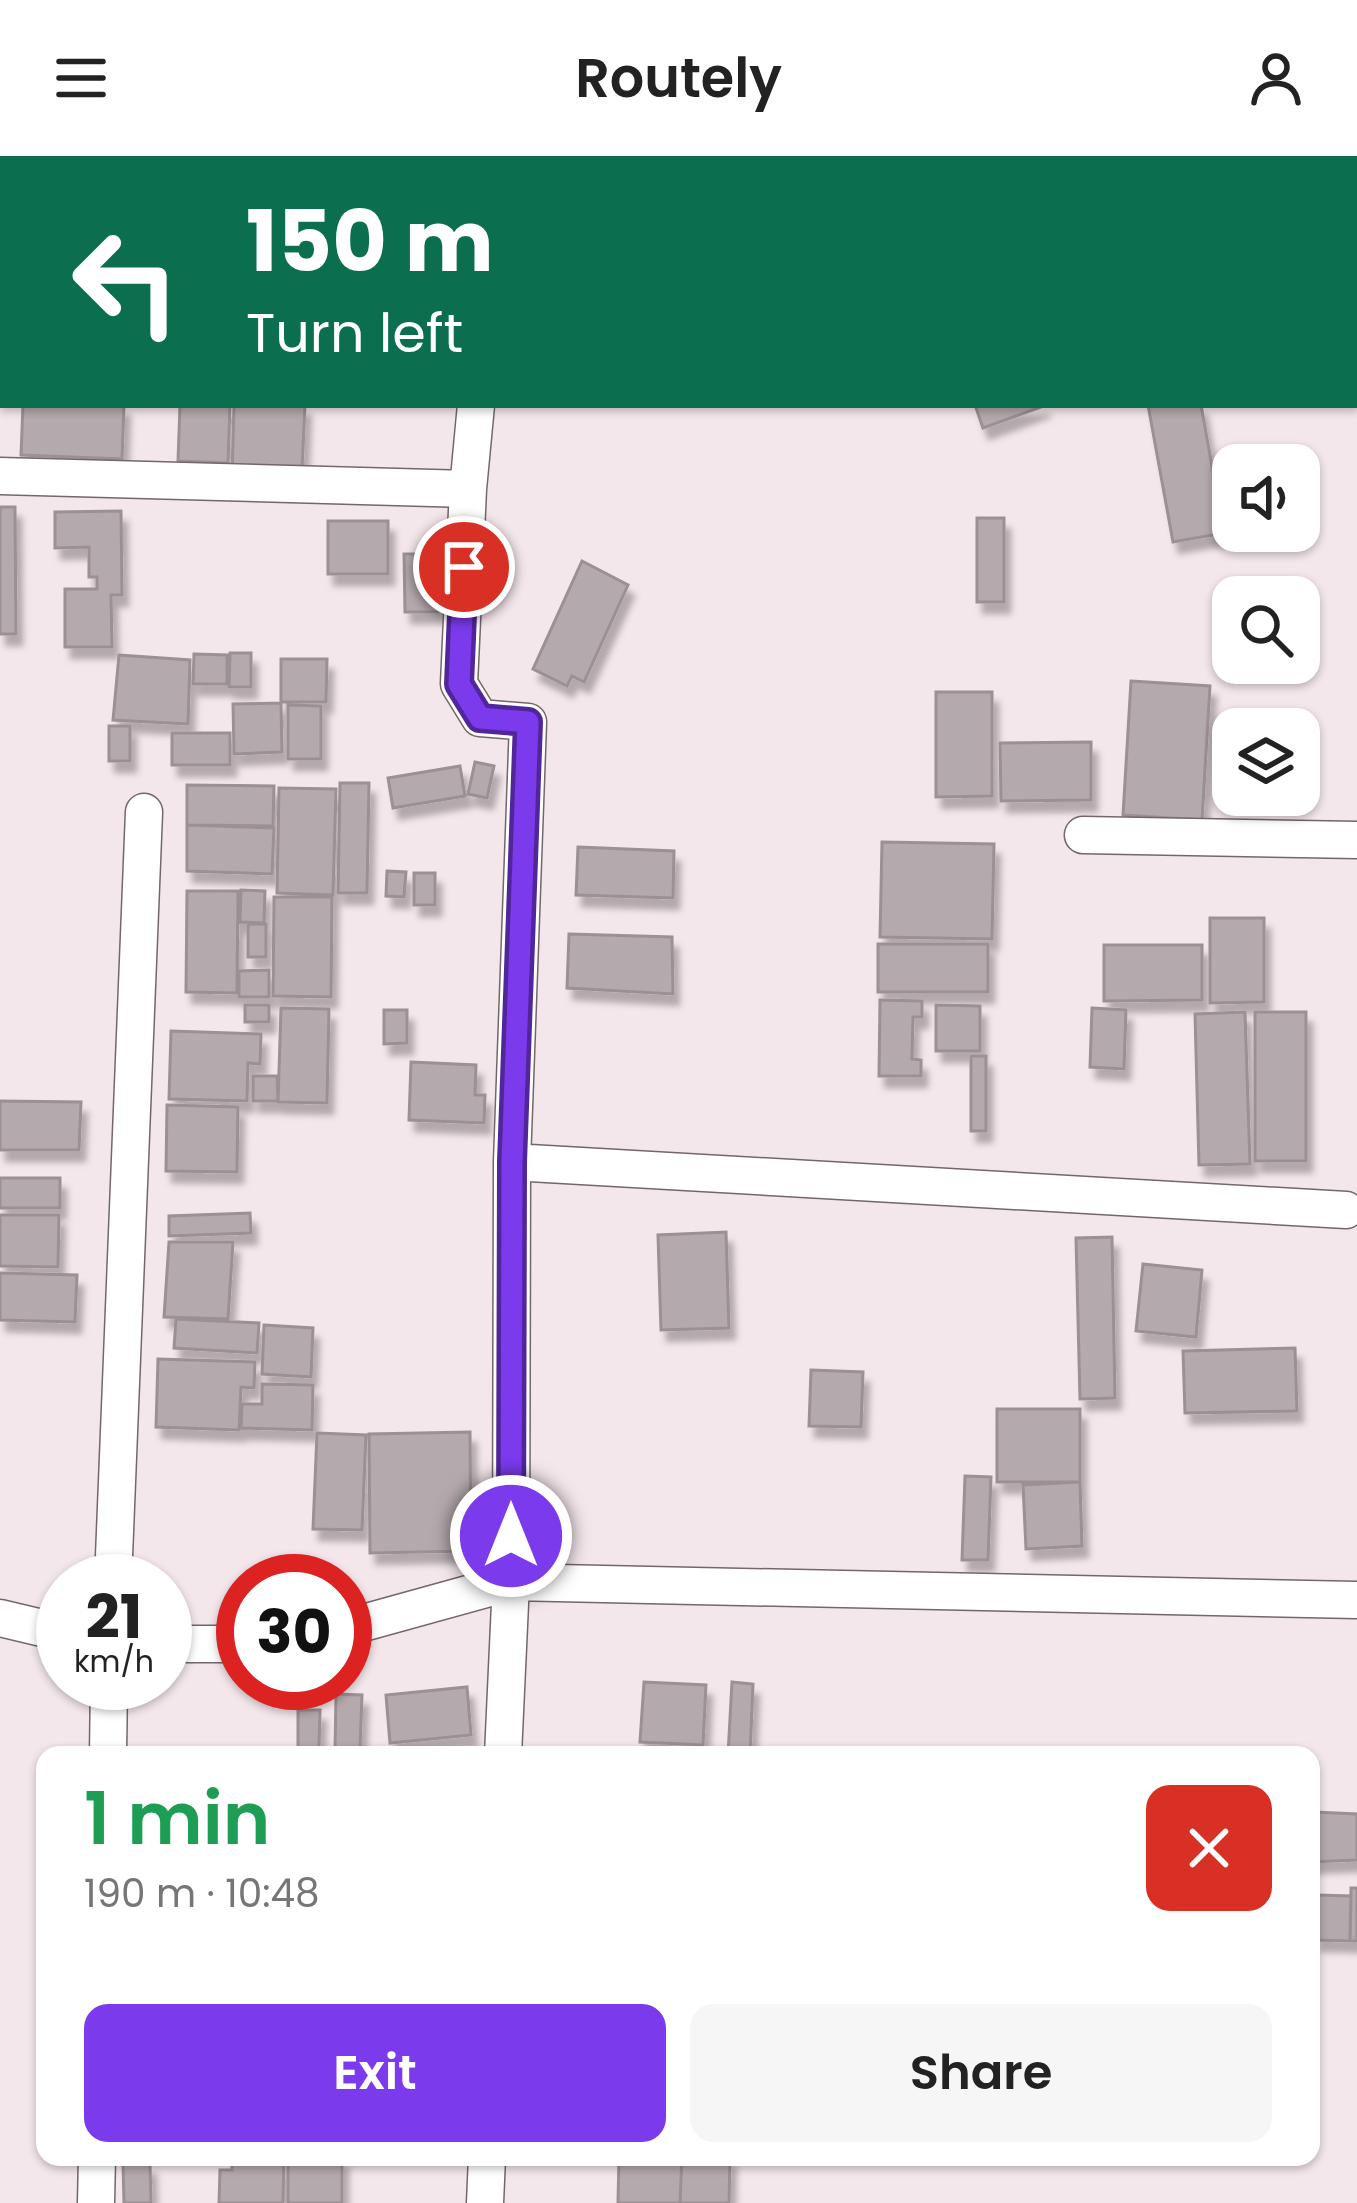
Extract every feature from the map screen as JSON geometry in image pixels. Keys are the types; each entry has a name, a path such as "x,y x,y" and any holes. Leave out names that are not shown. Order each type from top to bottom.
{"street":[{"path":"476,408 459,684 480,718 528,722 512,1162 511,1582 503,1746"},
{"path":"0,476 468,489"},
{"path":"114,1554 144,812"},
{"path":"1083,835 1357,840"},
{"path":"512,1162 1346,1210"},
{"path":"372,1621 511,1582 1357,1600"},
{"path":"0,1618 36,1627"},
{"path":"108,1746 109,1710"},
{"path":"96,2203 97,2166"},
{"path":"485,2203 487,2166"}],"building":[{"path":"23,408 124,408 122,459 21,455"},
{"path":"180,408 230,408 228,463 178,461"},
{"path":"234,408 305,408 302,470 232,476"},
{"path":"976,408 1038,408 983,428"},
{"path":"1149,408 1202,408 1212,466 1212,535 1173,542"},
{"path":"0,507 15,507 16,634 0,634"},
{"path":"121,511 122,595 111,595 112,647 65,647 65,589 97,589 97,577 89,577 89,547 55,548 55,512"},
{"path":"977,518 1004,518 1004,602 977,602"},
{"path":"328,521 388,521 388,574 328,574"},
{"path":"404,554 437,554 438,612 405,612"},
{"path":"582,561 628,585 584,682 572,676 567,686 533,669"},
{"path":"230,653 251,653 251,687 229,687"},
{"path":"194,654 227,655 227,684 193,684"},
{"path":"119,655 190,660 188,724 113,720"},
{"path":"281,659 327,659 326,702 281,702"},
{"path":"1131,681 1210,686 1202,820 1123,815"},
{"path":"936,692 992,692 992,796 936,797"},
{"path":"281,703 282,752 234,754 233,704"},
{"path":"288,705 321,706 321,759 288,759"},
{"path":"109,726 130,726 130,761 109,761"},
{"path":"172,733 230,733 230,765 172,765"},
{"path":"1091,742 1091,800 1001,801 1000,743"},
{"path":"475,762 494,766 487,798 468,794"},
{"path":"460,766 465,796 393,808 388,778"},
{"path":"340,783 369,783 367,893 338,893"},
{"path":"187,785 274,786 273,826 187,825"},
{"path":"279,788 336,789 333,895 277,893"},
{"path":"187,825 274,828 272,874 187,871"},
{"path":"882,842 994,844 992,939 880,937"},
{"path":"578,847 674,851 673,898 576,895"},
{"path":"387,871 406,872 404,897 386,896"},
{"path":"414,873 435,873 435,905 414,905"},
{"path":"241,890 265,891 264,923 240,922"},
{"path":"187,891 238,891 237,993 186,992"},
{"path":"274,897 332,897 331,997 273,996"},
{"path":"1210,918 1264,918 1264,1002 1210,1003"},
{"path":"248,924 266,924 266,957 248,957"},
{"path":"569,934 672,937 673,994 567,988"},
{"path":"878,944 988,944 988,992 878,992"},
{"path":"1104,945 1202,945 1202,1000 1104,1001"},
{"path":"269,970 269,997 239,997 239,971"},
{"path":"880,1000 922,1001 922,1017 913,1017 912,1059 921,1060 921,1076 879,1076"},
{"path":"245,1005 269,1005 269,1022 245,1022"},
{"path":"936,1005 980,1006 980,1051 936,1051"},
{"path":"281,1008 329,1009 327,1103 278,1102"},
{"path":"1092,1008 1126,1010 1124,1069 1090,1067"},
{"path":"384,1010 407,1010 407,1043 384,1044"},
{"path":"1245,1012 1250,1164 1199,1165 1195,1014"},
{"path":"1255,1012 1306,1012 1306,1161 1255,1161"},
{"path":"171,1031 261,1034 260,1064 248,1063 247,1101 169,1099"},
{"path":"971,1056 986,1056 986,1131 971,1131"},
{"path":"411,1062 476,1065 475,1095 485,1095 484,1123 409,1120"},
{"path":"253,1076 277,1076 278,1101 253,1101"},
{"path":"0,1101 81,1102 79,1150 0,1150"},
{"path":"167,1105 238,1107 237,1172 166,1171"},
{"path":"0,1178 60,1178 60,1208 0,1208"},
{"path":"250,1213 251,1233 169,1236 169,1216"},
{"path":"0,1215 59,1215 58,1267 0,1266"},
{"path":"726,1232 729,1328 661,1330 658,1235"},
{"path":"1112,1237 1115,1398 1080,1399 1076,1238"},
{"path":"169,1242 233,1242 228,1319 164,1317"},
{"path":"1143,1264 1202,1270 1196,1337 1136,1331"},
{"path":"0,1273 77,1275 75,1322 0,1320"},
{"path":"176,1319 259,1323 257,1353 174,1348"},
{"path":"264,1325 313,1328 311,1377 262,1374"},
{"path":"1295,1348 1297,1411 1185,1413 1183,1351"},
{"path":"158,1359 255,1362 254,1388 241,1387 239,1430 156,1427"},
{"path":"811,1370 863,1372 861,1427 809,1426"},
{"path":"262,1384 313,1385 312,1430 241,1428 242,1404 262,1404"},
{"path":"997,1409 1080,1409 1080,1482 997,1482"},
{"path":"470,1432 471,1551 370,1553 369,1434"},
{"path":"317,1433 366,1435 362,1530 313,1529"},
{"path":"965,1476 991,1477 988,1560 962,1560"},
{"path":"1080,1482 1082,1546 1026,1549 1023,1485"},
{"path":"644,1682 706,1685 703,1745 640,1742"},
{"path":"732,1682 753,1684 750,1746 728,1746"},
{"path":"467,1687 471,1735 390,1743 386,1695"},
{"path":"298,1710 320,1710 319,1746 298,1746"},
{"path":"336,1710 361,1710 360,1746 335,1746"},
{"path":"1320,1812 1357,1814 1357,1860 1320,1862"},
{"path":"1351,1888 1357,1888 1357,1941 1350,1941"},
{"path":"1320,1895 1351,1896 1350,1941 1320,1940"},
{"path":"123,2166 150,2166 151,2203 124,2203"},
{"path":"232,2166 284,2166 283,2203 219,2203 220,2170 232,2170"},
{"path":"288,2166 342,2166 342,2203 288,2203"},
{"path":"619,2166 682,2166 680,2203 618,2203"},
{"path":"682,2166 730,2166 729,2203 680,2203"}],"route":[{"path":"464,567 459,684 480,718 528,722 512,1162 511,1536"}]}
